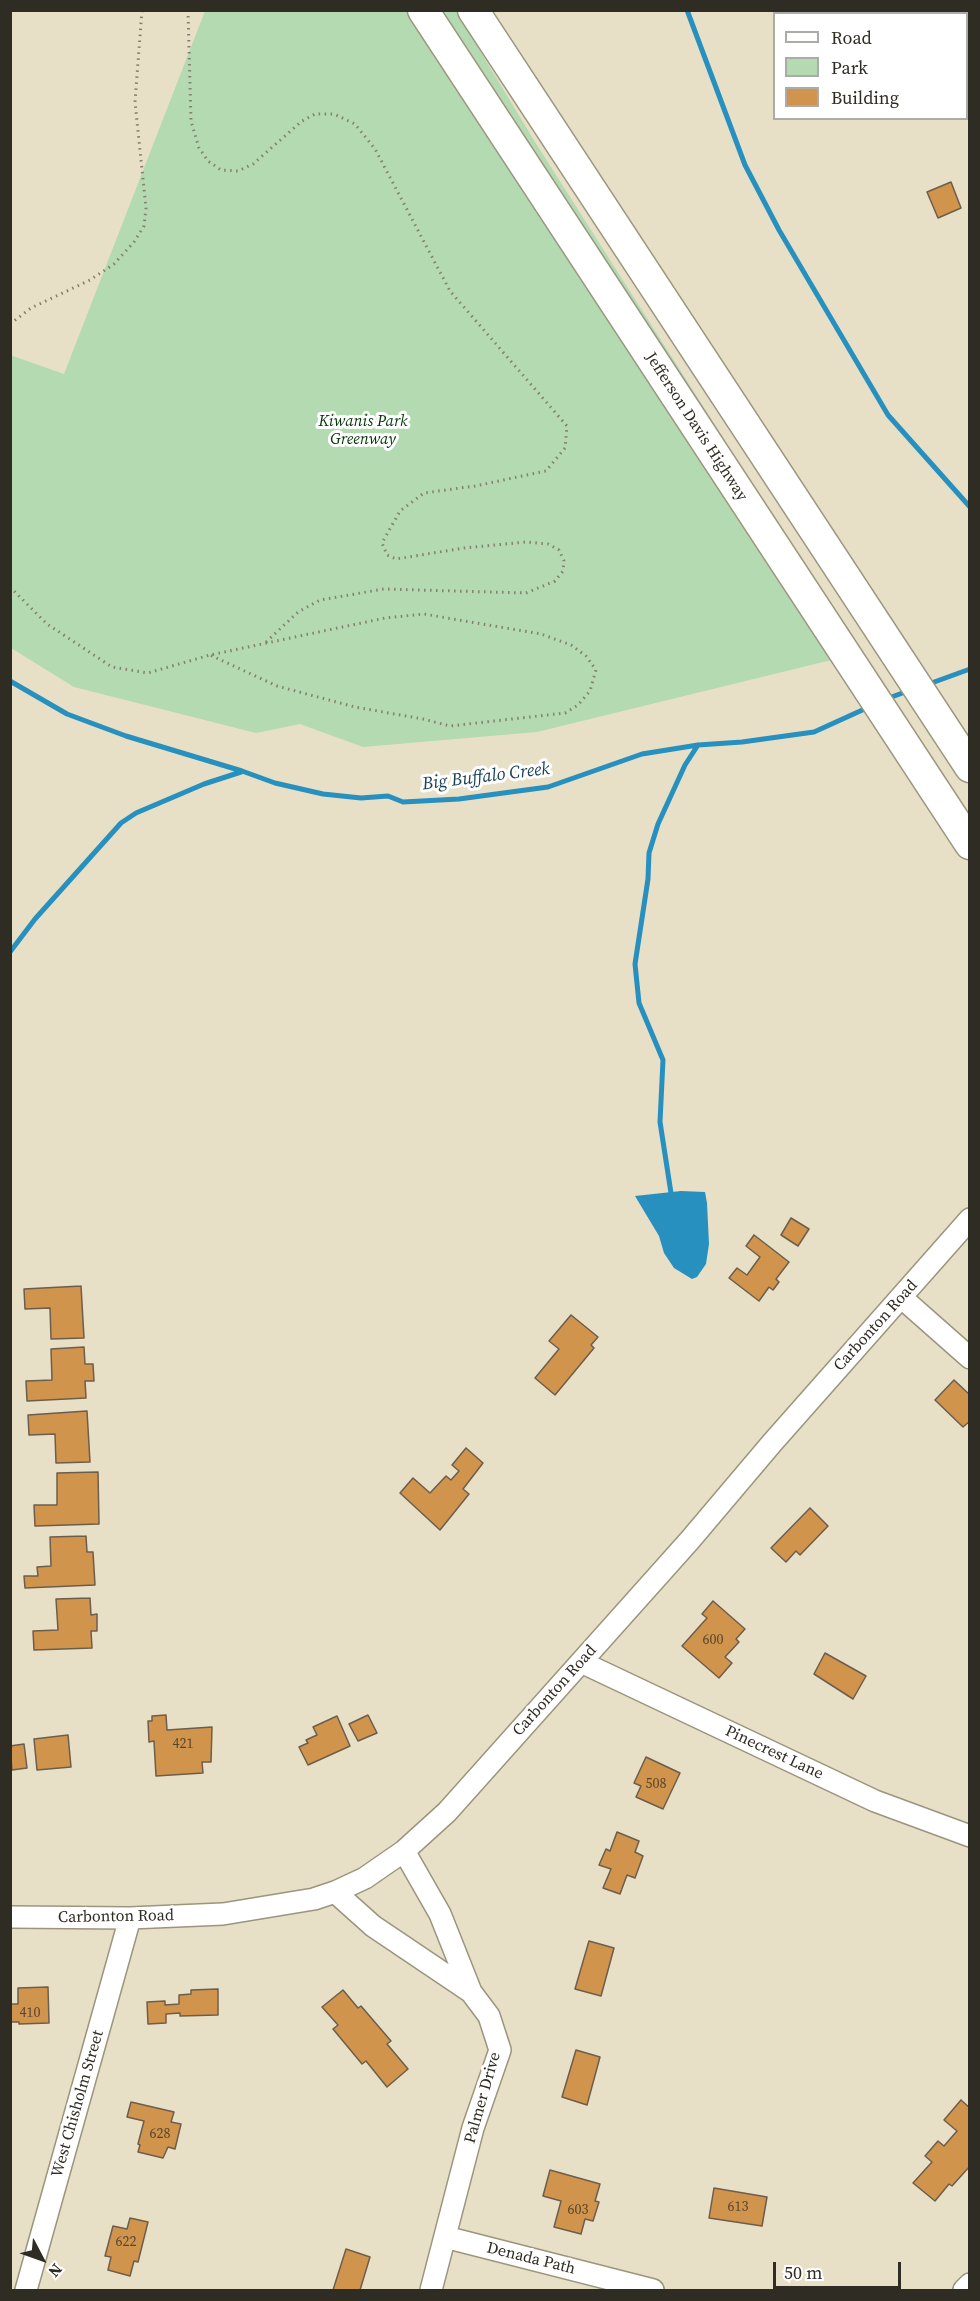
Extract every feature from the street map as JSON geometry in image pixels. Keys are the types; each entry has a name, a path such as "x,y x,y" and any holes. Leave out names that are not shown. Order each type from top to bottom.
{"highway":[{"name":"Jefferson Davis Highway","path":"423,10 969,844"},
{"path":"473,10 969,768"}],"street":[{"name":"Carbonton Road","path":"10,1917 130,1918 223,1914 314,1899 365,1878 404,1851 447,1812 902,1298 969,1219"},
{"path":"902,1298 969,1358"},
{"name":"Pinecrest Lane","path":"581,1662 875,1801 969,1836"},
{"name":"Palmer Drive","path":"404,1851 440,1914 471,1992 489,2016 500,2050 473,2128 431,2290"},
{"path":"335,1892 372,1926 471,1992"},
{"name":"West Chisholm Street","path":"27,2290 130,1918"},
{"name":"Denada Path","path":"445,2237 653,2290"},
{"path":"964,2290 969,2284"}],"path":[{"path":"10,324 31,308 90,280 114,264 134,242 144,226 146,208 135,102 142,10"},
{"path":"188,10 191,121 199,148 208,161 221,170 238,171 254,164 302,121 315,114 334,114 355,124 375,149 450,291 567,426 565,448 546,471 475,486 424,493 400,511 382,543 387,555 396,560 464,548 526,542 548,544 559,550 564,561 563,571 555,581 526,593 384,589 320,600 298,612 264,644"},
{"path":"10,587 47,624 112,668 148,673 210,655 385,618 424,614 541,634 571,645 586,656 596,670 590,691 578,705 565,713 450,726 355,707 277,686 210,655"}],"green space":[{"name":"Kiwanis Park Greenway","path":"205,11 456,11 535,142 860,653 537,732 363,747 300,724 256,733 74,687 11,648 10,355 64,374"}],"water":[{"path":"681,1191 705,1192 707,1203 709,1244 706,1264 697,1277 692,1279 674,1268 664,1253 659,1236 635,1196"}],"building":[{"path":"926,10 953,10 954,12 926,12"},
{"path":"951,182 961,208 938,218 927,192"},
{"path":"791,1218 809,1229 798,1246 781,1235"},
{"path":"754,1235 789,1262 776,1279 779,1282 773,1290 769,1287 759,1301 729,1278 737,1268 747,1275 760,1257 746,1246"},
{"path":"81,1286 84,1338 51,1339 50,1308 25,1309 24,1289"},
{"path":"571,1315 598,1337 591,1345 594,1348 555,1395 535,1378 559,1349 549,1341"},
{"path":"84,1347 85,1364 93,1364 94,1381 85,1381 86,1398 27,1401 26,1381 52,1380 51,1349"},
{"path":"954,1380 970,1395 970,1421 963,1427 935,1400"},
{"path":"87,1411 90,1462 56,1463 55,1434 29,1435 28,1415"},
{"path":"466,1448 483,1463 463,1489 469,1494 440,1530 400,1493 413,1478 430,1493 446,1476 451,1480 459,1471 452,1465"},
{"path":"98,1472 99,1524 35,1526 34,1505 57,1505 57,1473"},
{"path":"810,1508 828,1526 800,1555 796,1551 786,1562 771,1548"},
{"path":"86,1536 87,1552 93,1552 95,1585 25,1588 24,1576 38,1576 37,1567 51,1566 50,1537"},
{"path":"90,1598 91,1615 97,1614 97,1631 91,1631 92,1648 34,1650 33,1631 58,1630 56,1599"},
{"path":"713,1601 745,1629 736,1639 739,1642 725,1657 732,1663 719,1678 682,1646 707,1618 702,1614"},
{"path":"825,1653 866,1676 853,1699 814,1674"},
{"path":"166,1715 167,1730 212,1727 211,1762 202,1762 203,1773 156,1776 154,1741 149,1742 148,1721 152,1721 152,1716"},
{"path":"368,1715 377,1733 358,1741 349,1724"},
{"path":"337,1716 350,1746 308,1765 299,1747 308,1743 306,1740 317,1735 313,1727"},
{"path":"68,1735 71,1767 37,1770 34,1739"},
{"path":"24,1744 27,1768 12,1770 10,1746"},
{"path":"646,1757 680,1773 663,1809 636,1797 641,1786 634,1783"},
{"path":"617,1832 639,1841 635,1852 643,1856 635,1878 627,1875 620,1894 603,1888 611,1869 599,1865 606,1849 610,1851"},
{"path":"589,1941 614,1948 601,1996 575,1989"},
{"path":"48,1987 49,2023 10,2022 10,2004 18,2004 18,1988"},
{"path":"218,1989 218,2015 166,2014 166,2023 148,2024 147,2002 165,2001 165,2005 179,2004 179,1995 191,1994 191,1990"},
{"path":"343,1990 358,2008 361,2006 391,2041 387,2044 408,2069 387,2087 366,2061 362,2064 333,2029 338,2025 322,2007"},
{"path":"576,2050 600,2057 587,2105 562,2097"},
{"path":"961,2100 970,2108 970,2166 952,2186 949,2184 935,2201 913,2183 932,2162 925,2156 938,2141 944,2146 957,2131 944,2120"},
{"path":"131,2102 174,2112 171,2122 181,2124 175,2149 168,2147 163,2158 138,2152 144,2121 127,2117"},
{"path":"550,2170 600,2184 595,2201 599,2202 593,2221 585,2219 581,2234 554,2227 561,2201 543,2196"},
{"path":"714,2188 767,2197 762,2226 709,2218"},
{"path":"130,2218 148,2222 138,2262 134,2261 130,2276 108,2270 111,2257 105,2256 113,2226 127,2229"},
{"path":"346,2249 370,2257 360,2290 333,2290"}],"waterway":[{"path":"687,10 745,165 779,230 888,415 970,507"},
{"name":"Big Buffalo Creek","path":"926,685 970,669"},
{"name":"Big Buffalo Creek","path":"10,681 67,714 126,736 275,783 323,794 361,798 388,796 403,802 459,799 548,787 642,754 698,745 742,742 814,732 869,707"},
{"name":"Big Buffalo Creek","path":"886,699 908,691"},
{"path":"675,1198 671,1193 660,1122 663,1060 639,1003 635,964 648,879 649,853 658,824 685,765 698,745"},
{"path":"10,952 35,919 121,823 136,813 204,784 241,772"}]}
